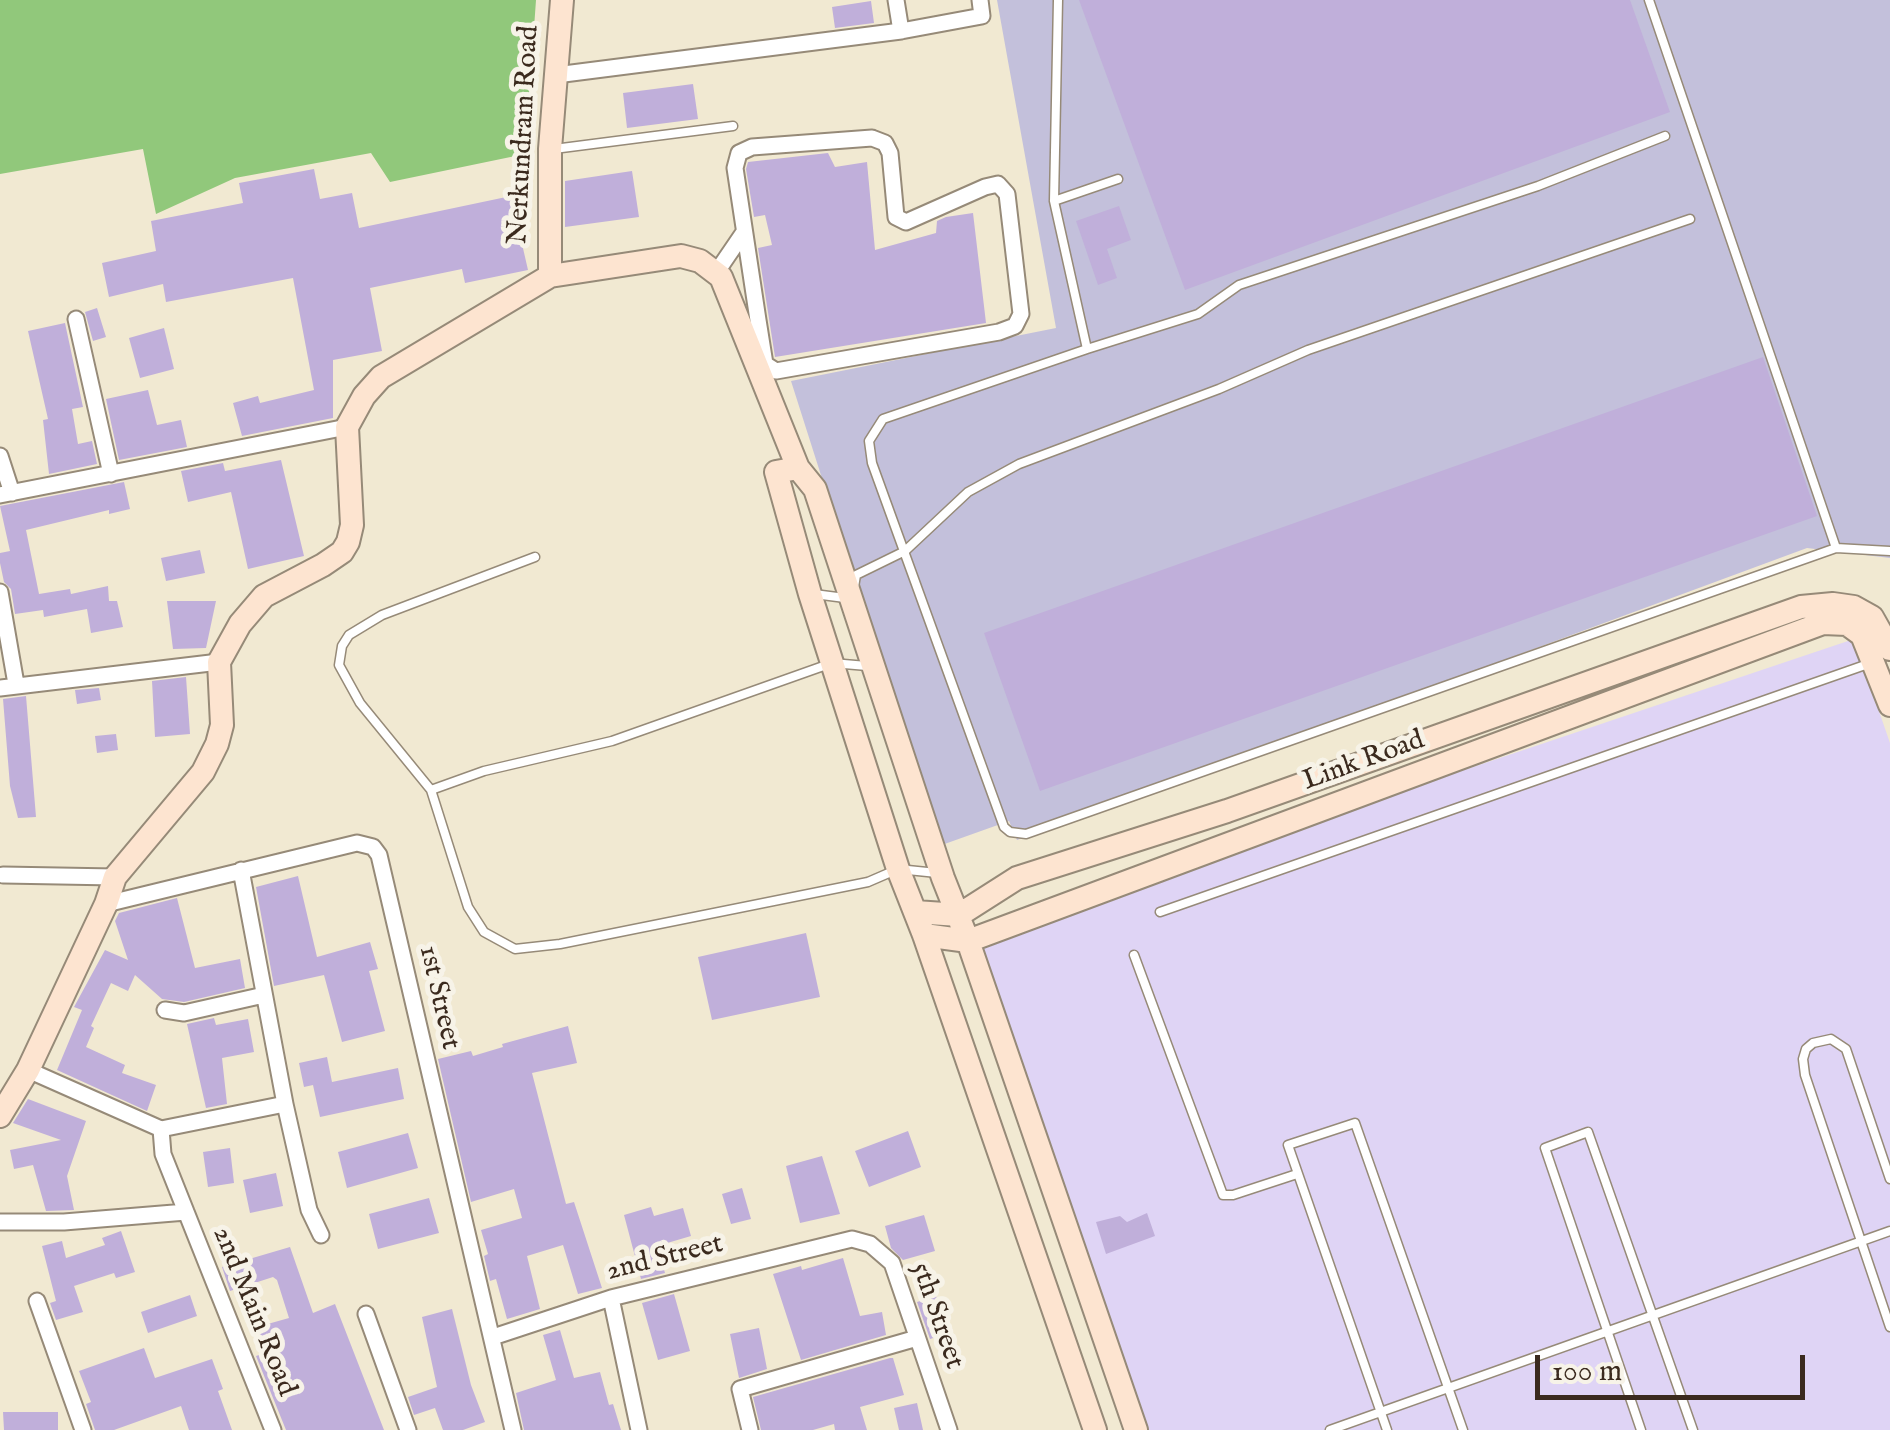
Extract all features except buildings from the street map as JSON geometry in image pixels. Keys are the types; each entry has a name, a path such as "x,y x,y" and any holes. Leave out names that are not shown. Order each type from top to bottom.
{"street":[{"name":"Nerkundram Road","path":"347,427 364,396 381,377 550,276 550,149 562,0"},
{"path":"896,0 901,31"},
{"path":"556,75 901,31 982,16 980,0"},
{"path":"550,276 680,256 700,260 721,277 748,323 765,364 776,370 1015,326 1020,314 1007,194 998,184 985,187 906,222 896,217 890,154 885,142 872,138 752,147 739,153 735,168 744,232 748,323 798,468 816,488 942,874 1136,1430"},
{"path":"716,272 744,232"},
{"path":"76,319 111,474"},
{"path":"0,456 6,494 347,427 352,525 342,552 264,596 240,624 219,662 222,725 210,758 203,772 115,877 28,1070 0,1116"},
{"path":"798,468 776,472 810,594 898,869 1095,1430"},
{"path":"0,592 8,686 219,662"},
{"path":"915,912 959,916 1017,878 1226,812 1801,606 1854,607 1872,617 1885,654 1890,705"},
{"name":"Link Road","path":"924,935 968,941 1823,623 1855,628 1885,654"},
{"name":"1st Street","path":"106,904 357,844 366,843 379,855 513,1430"},
{"path":"240,870 285,1104 310,1210 321,1235"},
{"path":"3,875 115,877"},
{"path":"165,1010 184,1012 264,995"},
{"path":"28,1070 161,1130 285,1104"},
{"name":"2nd Main Road","path":"161,1130 163,1154 273,1430"},
{"path":"0,1222 64,1222 186,1212"},
{"name":"2nd Street","path":"493,1337 612,1298 852,1239"},
{"name":"5th Street","path":"852,1239 870,1244 892,1263 949,1430"},
{"path":"612,1298 639,1430"},
{"path":"37,1301 83,1430"},
{"path":"366,1314 408,1430"},
{"path":"750,1430 740,1389 917,1338"}],"lane":[{"path":"1058,0 1054,200 1087,349"},
{"path":"1649,0 1836,548"},
{"path":"550,149 733,126"},
{"path":"1665,136 1538,186 1239,286 1198,314 884,420 873,431 869,441 872,463 1004,827 1016,834 1045,827 1836,548 1890,552"},
{"path":"1054,200 1118,179"},
{"path":"810,594 852,598 856,575 905,552 968,492 1019,464 1308,350 1690,219"},
{"path":"535,557 382,615 350,635 342,646 339,666 360,703 431,790 468,907 484,932 515,949 560,944 868,882 898,869 942,874"},
{"path":"1160,912 1885,654"},
{"path":"431,790 484,770 612,741 832,662 875,666"},
{"path":"1134,955 1223,1195 1298,1174"},
{"path":"1890,1178 1846,1049 1832,1039 1813,1043 1803,1059 1805,1075 1890,1327"},
{"path":"1387,1430 1288,1145 1355,1123 1463,1430"},
{"path":"1640,1430 1545,1148 1588,1132 1693,1430"},
{"path":"1330,1430 1890,1231"}],"shaded area":[{"path":"997,0 1890,0 1890,558 1807,548 1017,840 1009,821 939,846 791,381 1056,328"},
{"path":"1854,639 1890,743 1890,1430 1139,1430 970,936"}],"green space":[{"path":"0,0 536,0 525,154 390,182 371,153 235,178 156,214 143,149 0,174"}]}
